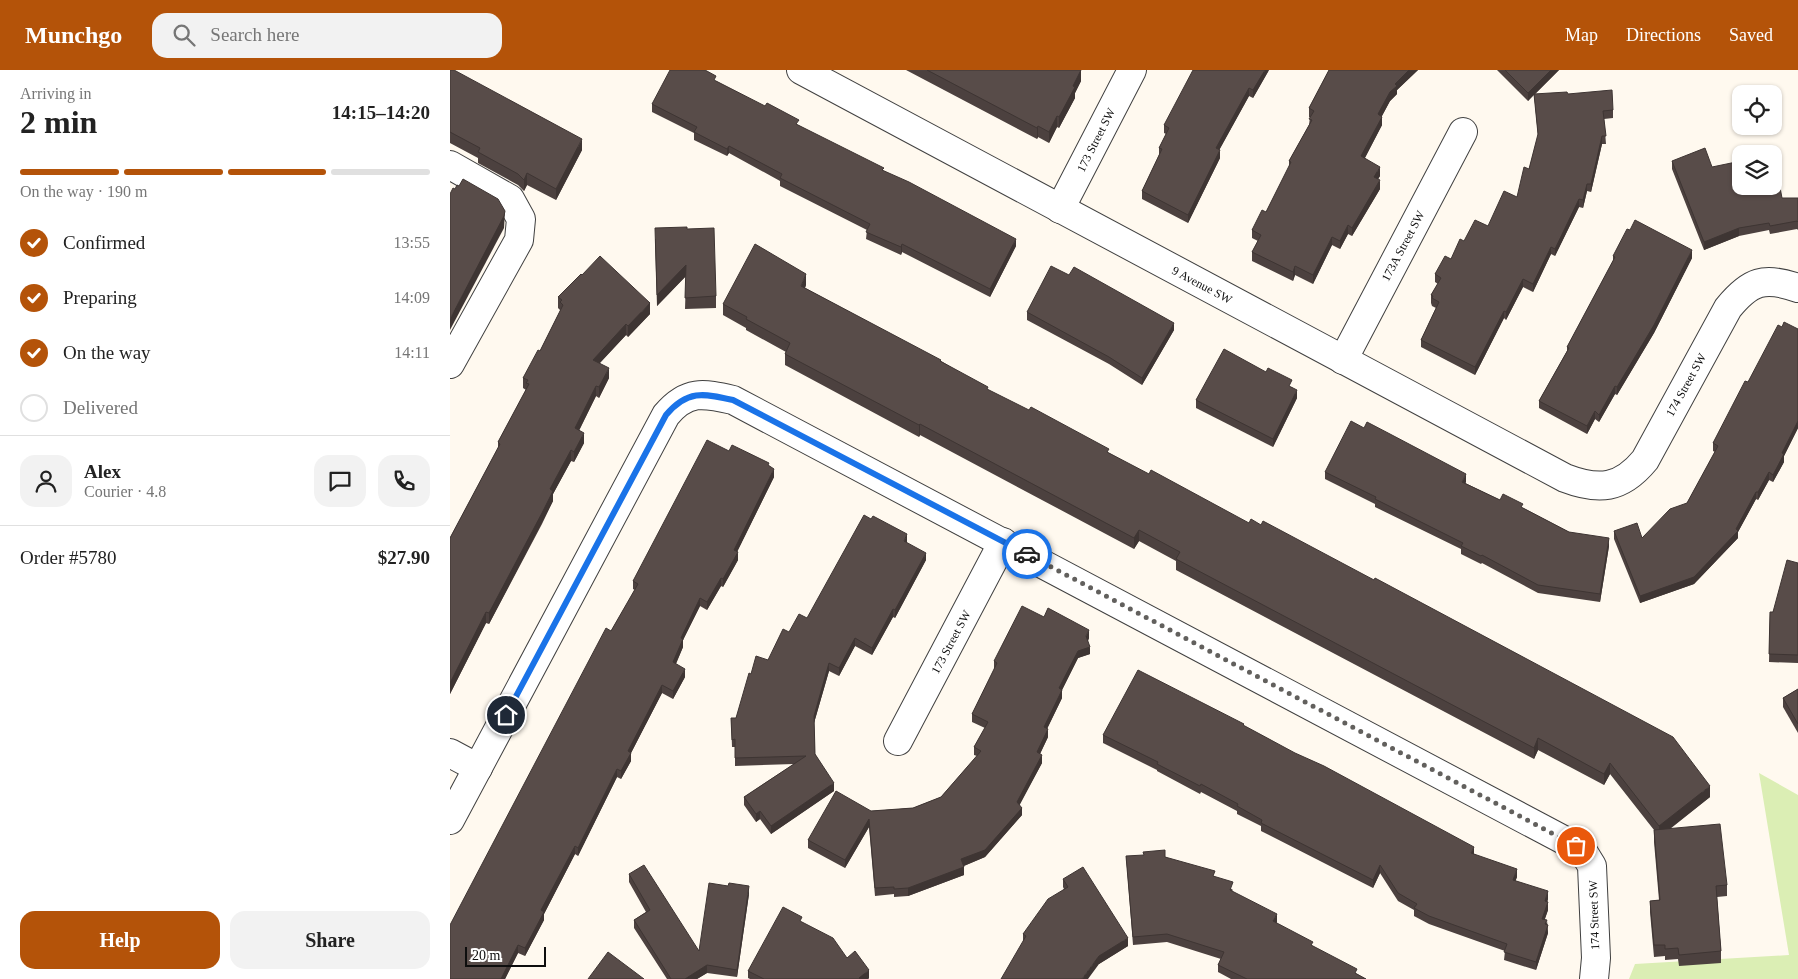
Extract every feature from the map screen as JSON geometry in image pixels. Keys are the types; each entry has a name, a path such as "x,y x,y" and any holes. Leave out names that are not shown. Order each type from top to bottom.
{"street":[{"name":"9 Avenue SW","path":"801,70 1564,478 1579,484 1607,486"},
{"name":"173 Street SW","path":"1060,209 1132,70"},
{"name":"173A Street SW","path":"1343,360 1463,132"},
{"path":"450,166 510,199 521,218 518,240 450,364"},
{"name":"174 Street SW","path":"1607,486 1623,481 1635,472 1645,460 1728,308 1738,296 1750,286 1764,282 1781,282 1798,288"},
{"path":"450,820 666,415 675,404 688,396 709,394 733,400 1004,542"},
{"name":"173 Street SW","path":"898,741 1004,542"},
{"name":"174 Street SW","path":"1004,542 1576,846 1584,853 1592,866 1596,958 1594,979"},
{"path":"450,753 478,768"}],"green space":[{"path":"1759,773 1798,795 1798,979 1629,979 1635,964 1789,955"}],"building":[{"path":"450,70 454,70 582,139 556,189 527,173 524,180 518,174 478,152 480,148 450,132"},
{"path":"670,70 705,70 716,76 714,80 765,106 767,103 799,120 796,124 884,168 882,170 909,182 1016,239 990,289 902,244 901,247 866,232 870,224 780,178 782,174 729,146 727,149 694,132 697,127 652,104"},
{"path":"927,70 1081,70 1073,86 1075,87 1049,132 1038,126 1037,128"},
{"path":"1193,70 1265,70 1253,90 1249,88 1216,148 1220,150 1188,215 1142,191 1162,149 1159,148 1169,128 1164,125"},
{"path":"1329,70 1409,70 1390,92 1378,114 1382,117 1361,156 1380,167 1374,177 1380,180 1352,228 1348,225 1340,241 1332,237 1313,275 1295,266 1293,272 1252,252 1261,235 1252,230 1262,210 1266,212 1291,162 1289,161 1312,120 1309,119 1314,111 1309,108"},
{"path":"1505,70 1551,70 1528,93"},
{"path":"1612,90 1613,110 1603,111 1606,136 1602,136 1591,184 1587,184 1583,200 1579,199 1555,249 1551,247 1533,284 1523,279 1475,367 1421,340 1439,302 1432,298 1433,296 1431,295 1441,278 1435,274 1445,256 1451,259 1460,239 1464,241 1475,220 1488,226 1504,191 1517,197 1524,167 1529,169 1538,134 1534,94 1567,92 1568,94"},
{"path":"1705,148 1712,167 1732,163 1732,195 1781,195 1782,198 1798,198 1798,222 1770,226 1769,223 1739,228 1704,242 1672,161"},
{"path":"463,179 498,199 505,211 450,319 450,194 453,188 455,189 457,185 459,186"},
{"path":"1635,220 1692,250 1654,325 1599,415 1595,411 1587,426 1539,401 1569,348 1567,347 1615,257 1613,256 1627,229 1630,230"},
{"path":"687,227 687,229 714,228 716,296 685,298 686,265 657,295 655,228"},
{"path":"755,244 806,274 801,286 941,360 988,387 987,389 1029,410 1031,407 1109,449 1107,452 1149,474 1151,470 1249,523 1251,519 1261,525 1263,521 1374,580 1375,578 1673,737 1710,786 1659,826 1610,763 1604,774 1538,738 1534,748 1176,559 1180,552 1139,530 1134,538 785,354 790,343 723,304"},
{"path":"600,256 650,303 628,326 626,324 593,360 609,368 599,387 596,386 575,428 584,433 574,452 571,450 550,489 553,491 542,513 489,613 486,612 450,683 450,538 500,444 498,442 529,384 526,383 528,380 523,378 538,350 540,351 563,305 560,302 562,300 558,297"},
{"path":"1051,266 1069,275 1074,267 1174,323 1142,378 1109,357 1027,312"},
{"path":"1784,322 1798,329 1798,421 1773,475 1769,472 1758,492 1756,492 1736,529 1738,531 1694,577 1640,596 1614,531 1637,523 1642,538 1670,509 1687,503 1718,446 1713,443 1745,381 1748,382 1778,325 1782,327"},
{"path":"1224,349 1266,372 1268,368 1292,380 1289,386 1297,390 1273,439 1196,400"},
{"path":"1351,421 1364,428 1367,422 1466,474 1462,482 1500,500 1503,494 1523,504 1521,507 1569,532 1609,538 1600,594 1538,585 1461,546 1463,543 1325,472"},
{"path":"707,440 729,451 732,445 769,463 768,465 774,469 734,550 738,552 707,602 700,598 681,638 683,639 673,662 685,669 673,691 662,685 628,751 631,753 621,771 617,769 578,848 575,846 541,910 544,912 525,948 518,945 501,979 450,979 450,925 606,628 611,631 638,584 633,581"},
{"path":"864,515 871,519 873,516 907,534 904,541 926,553 872,648 855,638 839,668 829,663 814,716 815,754 834,783 771,826 760,811 756,814 744,797 806,756 735,758 735,739 732,740 731,718 736,718 756,656 768,660 783,629 789,632 799,614 807,618"},
{"path":"1787,560 1798,563 1798,655 1769,654 1770,612 1773,612"},
{"path":"1022,606 1044,617 1048,608 1089,630 1086,636 1090,647 1078,651 1059,688 1062,690 1044,727 1048,729 1037,752 1042,755 1017,802 1022,808 985,850 961,859 964,867 908,888 875,888 869,819 845,860 808,840 836,791 871,811 913,808 941,797 981,751 974,747 988,722 972,714 997,663 994,661"},
{"path":"1138,670 1244,724 1295,753 1324,766 1474,847 1471,853 1517,869 1513,880 1548,891 1545,901 1548,902 1542,919 1547,920 1545,924 1548,925 1536,962 1504,952 1507,944 1429,916 1414,908 1417,904 1398,893 1380,865 1373,880 1261,823 1262,820 1237,806 1238,804 1201,784 1200,786 1157,764 1158,762 1103,735"},
{"path":"1798,689 1798,724 1783,698"},
{"path":"1720,824 1727,885 1716,886 1721,951 1679,955 1678,948 1665,949 1665,945 1654,945 1650,901 1660,900 1654,830"},
{"path":"1165,850 1165,857 1215,871 1213,876 1233,882 1230,890 1277,914 1273,921 1313,942 1311,945 1357,969 1355,973 1366,979 1247,979 1218,965 1224,952 1167,934 1133,937 1126,856 1144,855 1143,852"},
{"path":"644,865 699,951 709,883 728,886 729,883 749,886 737,970 707,965 685,979 671,979 634,920 650,910 629,874"},
{"path":"1083,867 1128,938 1099,956 1082,979 1001,979 1026,936 1023,934 1048,899 1068,887 1063,879"},
{"path":"783,907 802,917 800,921 833,938 847,958 855,951 869,970 860,979 764,979 748,971"},
{"path":"608,952 644,979 588,979"}],"way so far":[{"path":"1027,554 1576,846"}],"route":[{"path":"506,715 666,415 675,404 688,396 709,394 733,400 1027,554"}]}
